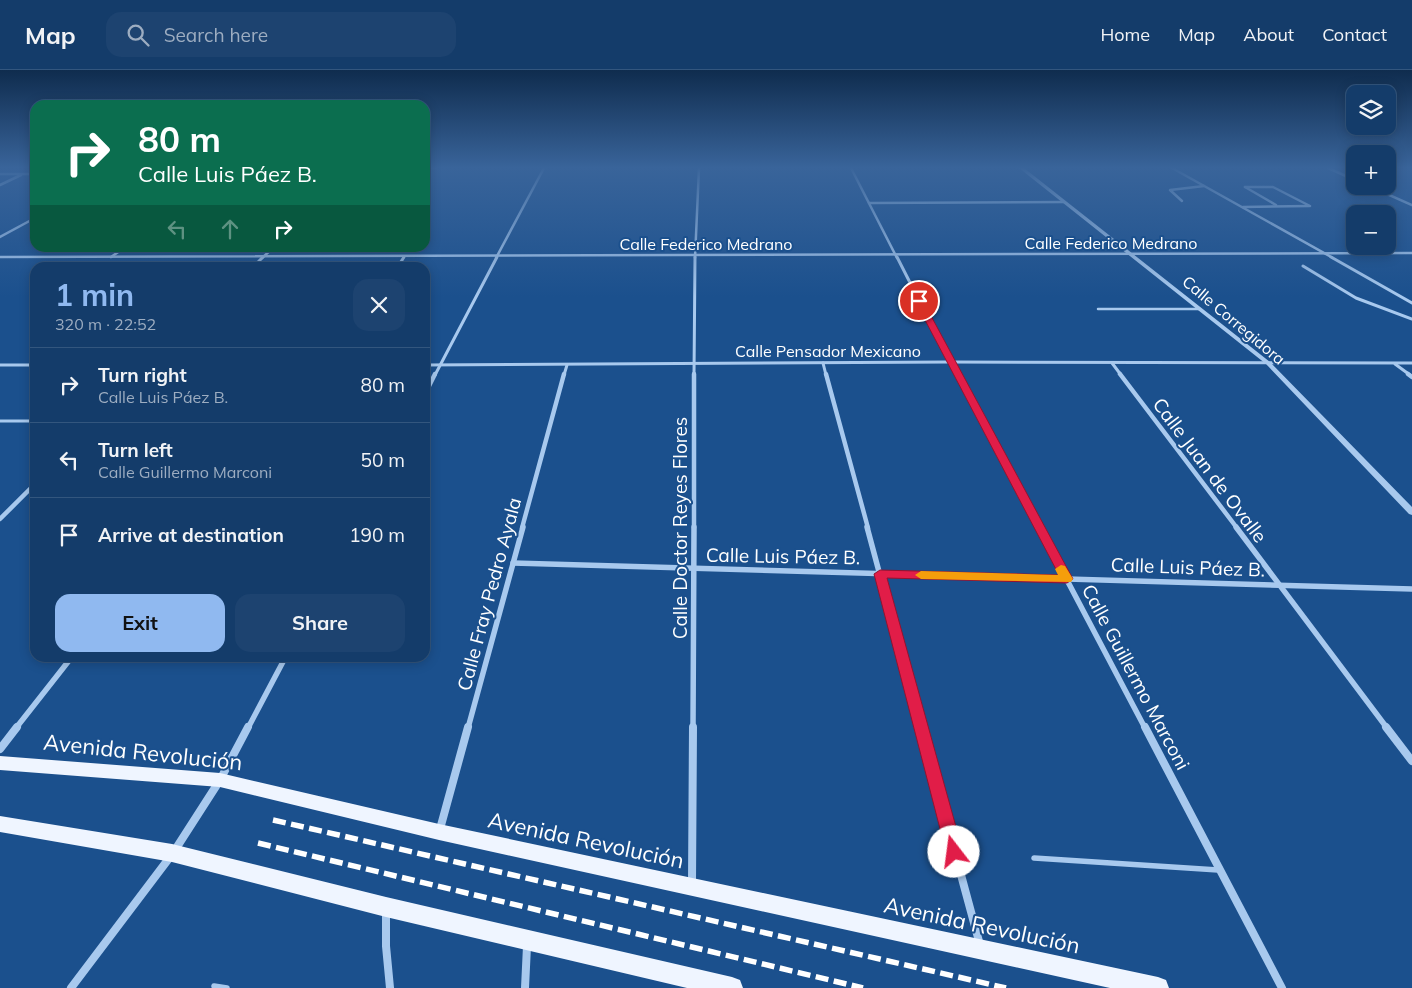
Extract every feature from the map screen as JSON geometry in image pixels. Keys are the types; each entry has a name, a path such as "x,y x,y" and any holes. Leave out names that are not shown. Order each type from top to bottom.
{"main road":[{"name":"Avenida Revolución","path":"0,763 220,780 439,832 1158,988"},
{"path":"0,824 172,853 386,907 732,988"}],"street":[{"path":"430,384 522,211"},
{"name":"Calle Doctor Reyes Flores","path":"692,887 695,255 697,211"},
{"name":"Calle Guillermo Marconi","path":"873,211 950,362 1067,579 1218,870 1282,988"},
{"name":"Calle Corregidora","path":"1076,211 1268,363 1412,512"},
{"path":"1249,211 1412,303"},
{"path":"0,237 30,221"},
{"path":"111,257 118,252"},
{"path":"258,262 268,252"},
{"name":"Calle Federico Medrano","path":"0,257 1412,254"},
{"path":"401,262 404,257"},
{"path":"1304,266 1362,301 1412,318"},
{"name":"Calle Pensador Mexicano","path":"430,365 950,362 1412,364"},
{"path":"823,363 980,948"},
{"name":"Calle Juan de Ovalle","path":"1112,363 1412,762"},
{"name":"Calle Fray Pedro Ayala","path":"439,832 567,364"},
{"path":"1394,364 1412,378"},
{"path":"0,365 30,365"},
{"path":"0,518 30,489"},
{"name":"Calle Luis Páez B.","path":"513,563 1412,589"},
{"path":"0,749 68,662"},
{"path":"71,988 172,853 220,780 283,662"},
{"path":"386,907 386,946 390,988"},
{"path":"525,988 528,940"}],"lane":[{"path":"1098,309 1200,309"},
{"path":"0,421 30,421"},
{"path":"1034,858 1218,870"},
{"path":"214,986 227,988"}],"railway":[{"path":"273,820 1006,988"},
{"path":"258,843 863,988"}],"slow traffic":[{"path":"921,575 1067,579 1061,569"}],"route":[{"path":"919,301 1067,579 880,574 954,852"}]}
